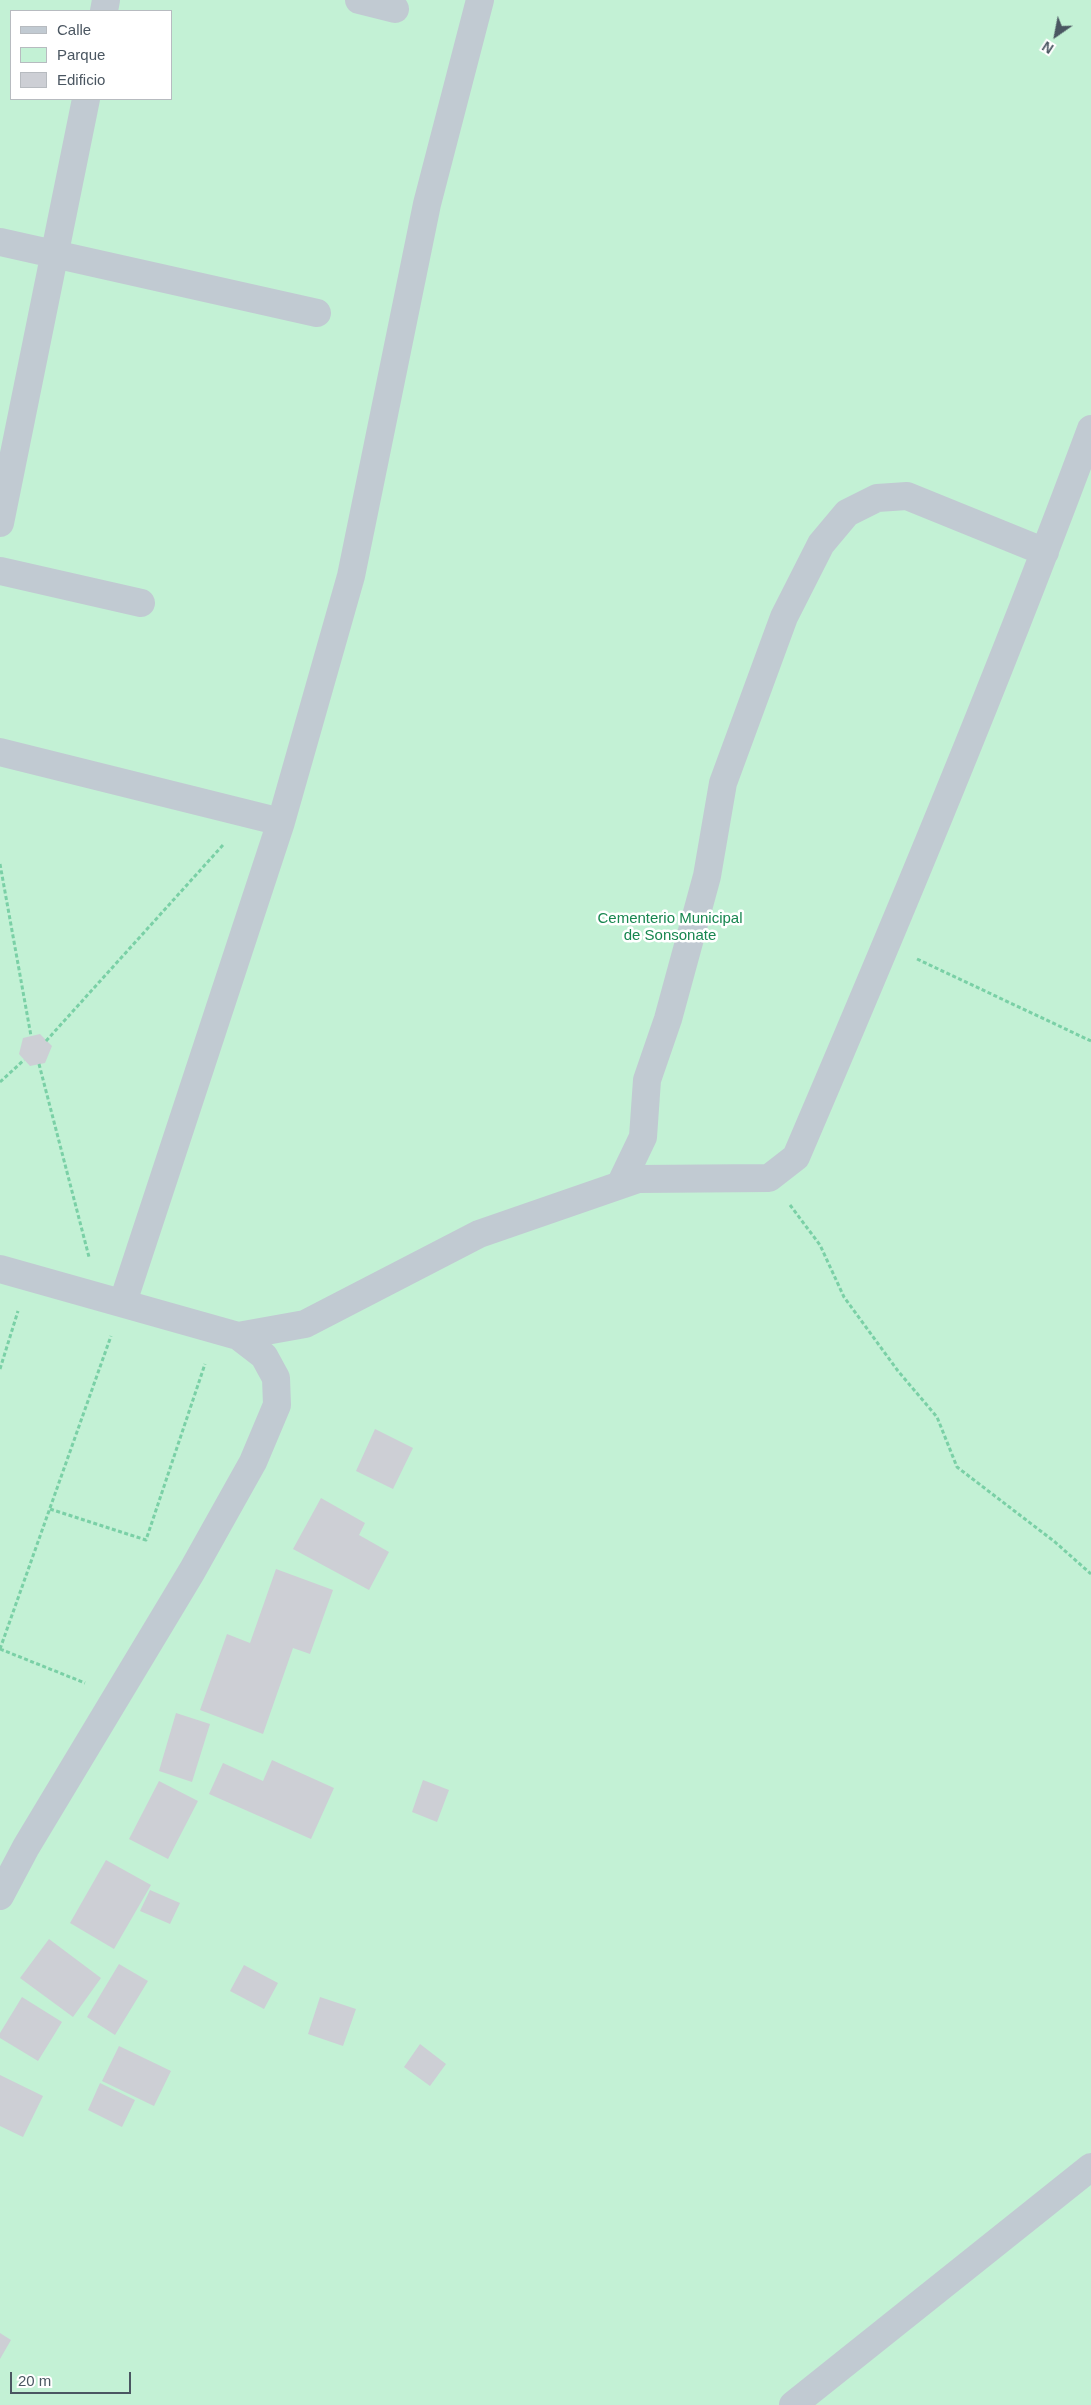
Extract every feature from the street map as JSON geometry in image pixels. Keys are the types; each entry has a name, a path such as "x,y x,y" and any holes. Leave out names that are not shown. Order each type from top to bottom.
{"street":[{"path":"358,0 395,9"},
{"path":"111,1299 281,822 351,576 427,204 480,0"},
{"path":"0,523 86,100"},
{"path":"0,242 317,313"},
{"path":"227,1333 305,1324 479,1234 638,1179 769,1178 796,1157 887,944 1045,552 1091,429"},
{"path":"620,1185 643,1136 647,1080 668,1018 707,876 723,783 784,617 821,544 847,514 877,498 907,496 1045,552"},
{"path":"0,571 141,603"},
{"path":"0,752 281,822"},
{"path":"0,1269 227,1333 264,1356 276,1378 277,1405 248,1471 118,1696 26,1848 0,1896"},
{"path":"793,2405 1091,2167"}],"path":[{"path":"46,1041 252,814"},
{"path":"0,864 31,1036"},
{"path":"887,944 1091,1040"},
{"path":"0,1082 24,1060"},
{"path":"39,1064 111,1299 50,1509 0,1649 118,1696"},
{"path":"769,1178 820,1245 844,1297 898,1371 937,1418 958,1467 1055,1542 1091,1574"},
{"path":"0,1369 29,1277"},
{"path":"50,1509 146,1540 227,1333"}],"green space":[{"name":"Cementerio Municipal de Sonsonate","path":"0,0 1091,0 1091,2405 0,2405"}],"building":[{"path":"40,1034 52,1046 45,1063 30,1066 19,1054 23,1038"},
{"path":"375,1429 413,1448 393,1489 356,1471"},
{"path":"321,1498 365,1523 359,1535 389,1552 369,1590 293,1549"},
{"path":"276,1569 333,1590 310,1654 293,1648 263,1734 200,1710 227,1634 250,1643"},
{"path":"176,1713 210,1724 192,1782 159,1771"},
{"path":"272,1760 334,1788 311,1839 209,1794 223,1763 263,1781"},
{"path":"423,1780 449,1790 437,1822 412,1812"},
{"path":"159,1781 198,1801 168,1859 129,1839"},
{"path":"106,1860 151,1885 114,1949 70,1923"},
{"path":"150,1890 180,1903 170,1924 140,1911"},
{"path":"49,1939 101,1978 73,2017 20,1978"},
{"path":"119,1964 148,1981 115,2035 87,2017"},
{"path":"244,1965 278,1983 264,2009 230,1991"},
{"path":"22,1997 62,2022 38,2061 0,2038 0,2033"},
{"path":"320,1997 356,2009 343,2046 308,2034"},
{"path":"420,2044 446,2064 430,2086 404,2067"},
{"path":"119,2046 171,2071 154,2106 102,2081"},
{"path":"0,2075 43,2096 23,2137 0,2126"},
{"path":"100,2083 135,2100 122,2127 88,2110"},
{"path":"0,2333 11,2340 0,2359"}]}
